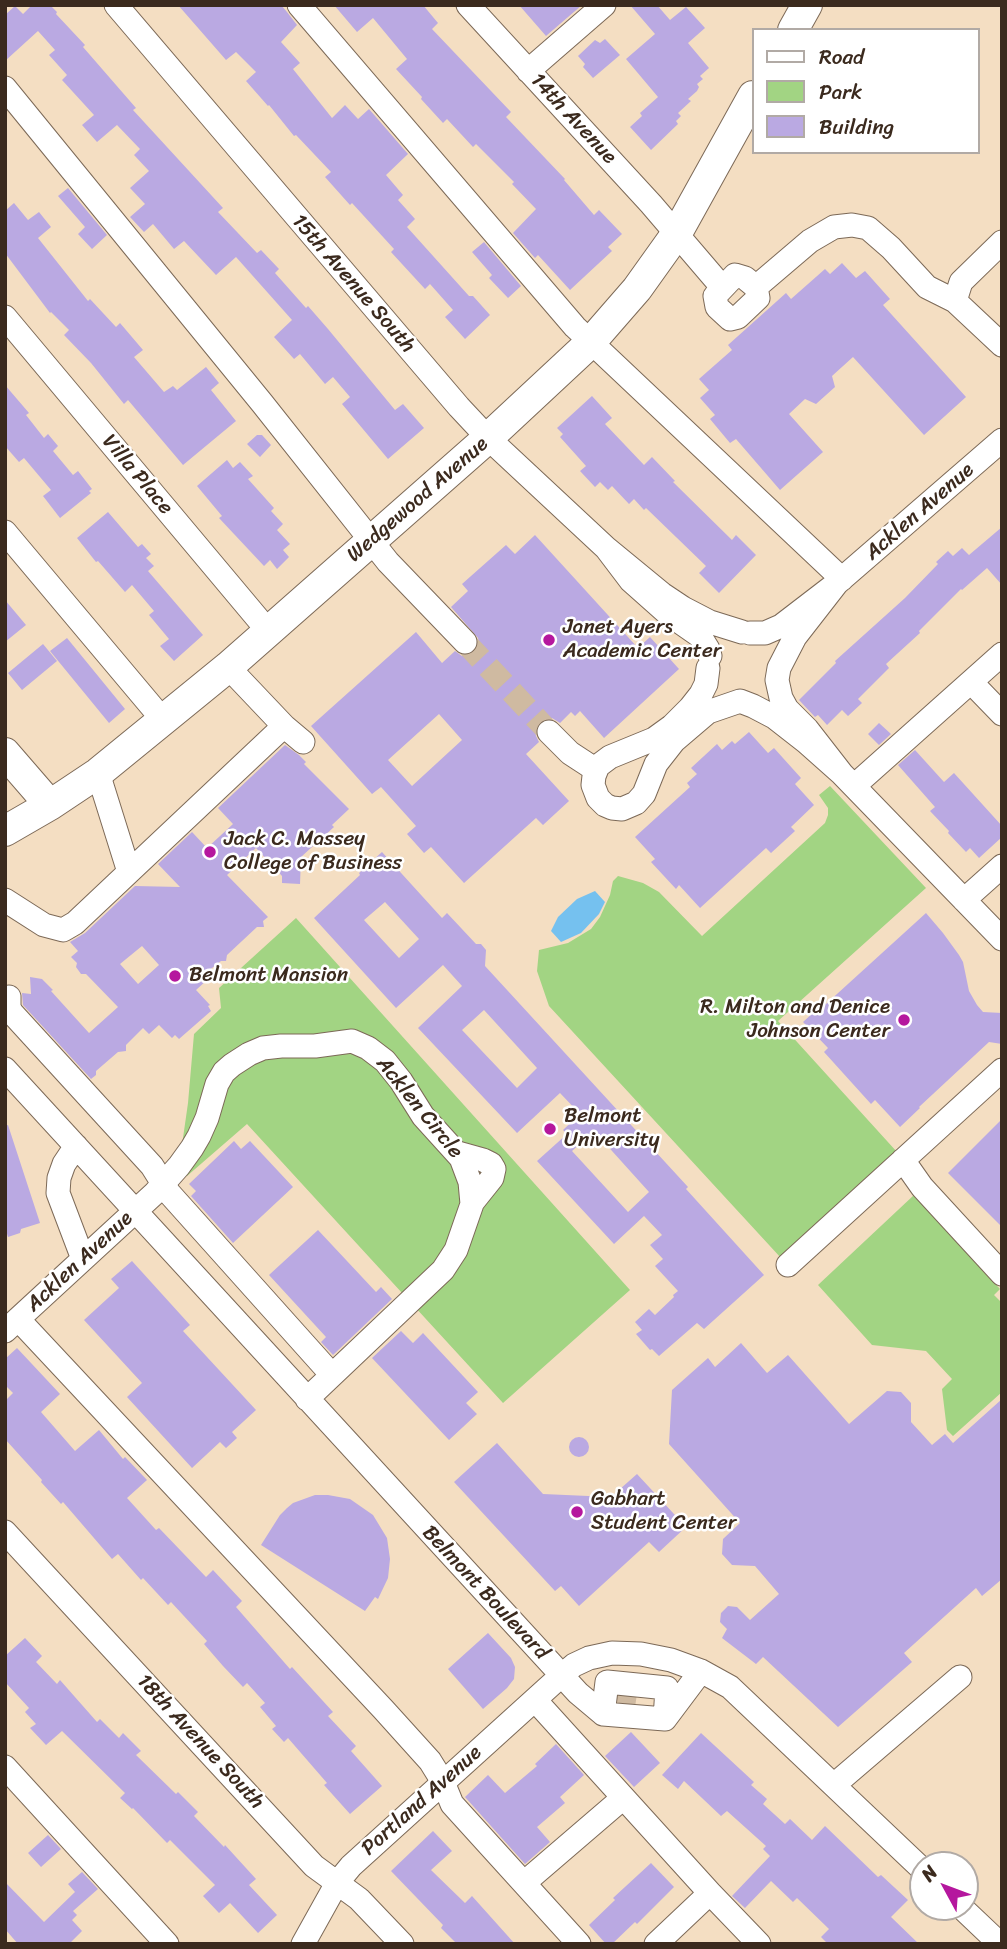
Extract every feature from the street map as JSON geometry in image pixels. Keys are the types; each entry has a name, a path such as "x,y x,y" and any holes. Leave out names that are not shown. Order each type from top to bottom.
{"main road":[{"path":"794,28 807,5"},
{"name":"Wedgewood Avenue","path":"5,831 98,773 228,667 488,439 590,343 637,289 677,233 752,98"},
{"path":"5,753 50,805"}],"street":[{"name":"15th Avenue South","path":"116,5 488,439 606,548 662,594 710,622 746,633"},
{"path":"299,5 590,343 840,581"},
{"path":"528,71 604,5"},
{"name":"14th Avenue","path":"476,8 528,71 677,233 722,287"},
{"path":"5,88 388,562 465,642"},
{"path":"756,288 810,241 834,227 852,225 868,228 891,248 927,288 956,300 1002,345"},
{"path":"956,300 961,282 1002,242"},
{"path":"735,275 745,278 756,288 758,298 738,317 730,319 717,307 715,296 735,275"},
{"name":"Villa Place","path":"5,317 269,632"},
{"name":"Acklen Avenue","path":"746,633 765,633 781,626 840,581 1002,440"},
{"path":"5,532 163,720"},
{"name":"15th Avenue South","path":"606,548 631,581 667,613 700,636 706,644 709,662"},
{"name":"Acklen Avenue","path":"777,675 794,637 840,581"},
{"path":"549,732 570,753 603,764 654,739 683,716 696,701 705,686 714,648 724,638 746,633 763,639 773,649 777,685 784,704 848,780"},
{"path":"848,780 1002,654"},
{"path":"709,662 715,688 724,696 774,717 806,742 848,780 1002,939"},
{"path":"228,667 284,726 303,742"},
{"path":"638,800 646,778 641,765 627,756 616,755 603,764 593,786 601,801 608,807 617,809 638,800 656,764 674,741 708,712 761,696 771,688 777,675"},
{"path":"971,682 1002,714"},
{"path":"5,900 44,925 63,930 75,923 284,726"},
{"path":"98,773 129,872"},
{"path":"964,900 1002,866"},
{"path":"9,997 12,1013 152,1166 159,1188 169,1193 332,1375"},
{"name":"Acklen Circle","path":"159,1188 192,1148 207,1118 217,1084 224,1072 249,1054 273,1047 316,1046 347,1041 357,1042 368,1048 385,1061 423,1116 457,1153 466,1170 472,1203 459,1243 443,1270 307,1399"},
{"name":"Belmont Boulevard","path":"5,1069 562,1675 589,1658 626,1652 657,1656 701,1671 730,1687 909,1857"},
{"path":"788,1265 1002,1070"},
{"path":"76,1146 64,1164 58,1193 83,1259"},
{"path":"903,1160 922,1186 1002,1274"},
{"name":"Acklen Avenue","path":"9,1327 159,1188"},
{"path":"9,1327 383,1709 430,1761 452,1804 579,1944"},
{"name":"18th Avenue South","path":"5,1532 314,1866 359,1899 402,1944"},
{"path":"562,1675 579,1693 635,1704 701,1671"},
{"name":"Portland Avenue","path":"303,1944 337,1883 351,1866 562,1675"},
{"path":"834,1785 960,1676"},
{"path":"535,1700 709,1893 759,1944"},
{"path":"5,1767 167,1944"},
{"path":"524,1883 623,1798"},
{"path":"656,1944 709,1893"},
{"path":"976,1921 1000,1944"}],"green space":[{"path":"830,786 926,888 778,1021 897,1152 781,1258 549,1006 537,971 539,950 568,943 591,929 600,917 613,881 618,876 643,883 659,892 702,936 825,823 828,808 819,795"},
{"path":"296,918 630,1290 503,1403 247,1124 187,1176 179,1166 194,1034 221,1008 219,988"},
{"path":"914,1195 1000,1289 994,1295 1002,1303 1002,1392 953,1436 947,1430 942,1389 952,1379 926,1351 872,1345 818,1285"}],"water":[{"path":"595,891 605,902 599,914 581,933 561,942 551,931 558,917 577,899"}],"building":[{"path":"32,5 50,5 57,12 85,45 83,47 136,108 133,110 223,208 218,212 257,253 261,250 279,269 275,273 306,308 308,306 395,410 403,404 424,428 388,459 342,404 350,397 333,377 325,384 300,354 294,359 274,337 292,320 236,257 216,275 184,241 174,249 153,224 144,232 130,217 145,204 130,188 149,171 134,155 140,149 117,125 97,142 82,125 94,115 62,80 67,75 49,55 55,50 38,31 5,61 5,15 15,6 23,14"},
{"path":"178,5 281,5 297,25 281,42 300,63 293,69 332,118 345,105 358,119 369,109 408,154 386,175 403,195 398,200 415,219 407,227 469,296 473,296 490,315 465,339 445,317 453,310 430,284 425,289 391,252 394,249 325,177 331,172 296,135 294,136 246,81 256,72 236,52 226,60"},
{"path":"334,5 423,5 438,23 432,29 511,112 506,117 565,179 594,215 599,210 622,234 608,247 612,251 570,290 538,255 535,258 513,233 536,209 512,184 514,182 476,144 473,147 447,119 443,123 421,99 396,69 407,59 373,18 357,32"},
{"path":"519,5 582,5 546,36"},
{"path":"630,5 657,5 670,20 686,7 705,28 688,43 709,68 700,76 703,79 697,84 697,91 688,99 691,101 678,113 681,116 676,121 678,124 651,150 630,127 642,116 640,113 658,97 626,59 655,34"},
{"path":"605,39 620,55 593,78 578,56 595,40 600,43"},
{"path":"68,188 107,235 92,249 78,234 85,227 58,196"},
{"path":"14,203 28,220 39,212 51,227 38,238 88,301 90,299 116,327 120,323 143,350 134,357 164,392 173,386 177,390 206,367 219,383 211,390 236,421 183,465 128,400 124,404 64,335 69,330 50,313 5,253 5,211"},
{"path":"484,242 521,286 508,298 489,278 492,275 472,252"},
{"path":"842,263 856,278 865,271 890,299 883,305 966,397 924,435 853,357 832,376 835,387 816,404 805,399 789,414 823,452 780,490 736,439 730,443 710,419 715,415 700,398 709,390 699,379 732,350 728,345 786,293 791,299 825,269 830,274"},
{"path":"5,385 29,413 26,415 44,438 48,434 58,446 53,451 73,475 78,471 92,489 89,491 91,493 60,518 43,496 51,490 24,458 19,462 5,446"},
{"path":"592,396 612,418 605,424 644,465 652,457 675,481 673,482 732,540 736,535 756,555 719,593 699,573 706,566 646,508 644,510 634,499 629,504 612,486 608,490 600,482 595,487 580,471 586,466 560,437 563,434 557,428"},
{"path":"257,435 262,435 271,445 260,457 247,444"},
{"path":"227,460 233,468 240,462 253,476 248,479 274,508 271,511 283,524 277,530 290,544 283,550 289,557 277,569 270,560 264,566 219,518 222,516 197,486"},
{"path":"108,512 138,547 142,544 151,554 146,558 154,566 148,571 203,635 174,661 160,646 169,639 149,615 154,611 132,585 125,592 77,538"},
{"path":"1002,527 1002,585 987,568 961,589 920,633 886,664 889,668 858,699 862,703 848,716 842,710 827,725 799,700 835,661 905,598 948,551 953,556 962,548 969,555"},
{"path":"535,535 638,648 650,637 679,669 604,738 580,711 575,716 571,712 560,723 552,718 540,722 535,729 539,742 526,754 569,801 543,825 536,818 464,883 431,847 424,853 407,834 416,826 381,787 372,794 311,726 416,632 442,663 455,651 462,656 474,652 479,645 478,638 451,607 468,591 462,584 506,545 515,554","holes":["439,714 462,740 412,786 388,760"]},
{"path":"5,600 26,625 5,642"},
{"path":"67,638 125,709 109,723 50,651"},
{"path":"43,644 57,661 22,690 8,673"},
{"path":"879,723 891,734 879,745 868,734"},
{"path":"749,732 768,753 774,748 801,778 795,784 814,805 791,827 795,831 771,853 766,848 700,908 679,885 676,889 651,862 655,859 635,837 690,787 687,783 697,774 691,768 717,744 722,750 732,741 735,744"},
{"path":"285,745 306,762 304,764 349,809 332,825 334,827 301,857 300,884 282,883 282,876 256,848 227,875 268,917 263,921 264,927 257,927 227,955 226,961 221,961 203,975 207,980 196,990 210,1005 208,1006 211,1011 179,1039 175,1035 172,1038 159,1025 149,1034 143,1028 126,1045 126,1051 118,1052 96,1071 96,1075 91,1079 23,1005 22,993 31,994 30,977 42,979 89,1033 118,1007 86,974 81,974 76,967 77,963 71,957 78,951 70,942 85,933 135,886 180,887 158,864 192,832 207,848 233,824 218,808","holes":["142,946 159,965 138,984 120,964"]},
{"path":"915,750 944,782 954,773 1002,826 1002,837 979,858 970,848 966,852 948,833 930,811 935,807 898,765"},
{"path":"382,852 442,918 447,913 476,944 481,944 486,950 485,966 688,1187 686,1189 764,1275 704,1329 697,1323 659,1356 636,1334 642,1330 635,1322 649,1309 655,1315 678,1291 655,1266 663,1259 650,1245 662,1235 644,1216 614,1244 537,1161 567,1134 563,1130 580,1114 560,1093 517,1133 418,1028 462,986 443,965 396,1008 314,918 360,875 359,873","holes":["385,902 419,939 399,958 364,920","484,1010 537,1068 517,1088 462,1030","594,1131 649,1192 628,1212 572,1151"]},
{"name":"R. Milton and Denice Johnson Center","path":"926,913 963,962 969,991 977,1005 983,1012 1002,1013 1002,1044 989,1042 900,1127 875,1100 871,1104 824,1052 828,1048 803,1022"},
{"path":"1002,1119 1002,1227 948,1173"},
{"path":"8,1125 40,1223 21,1229 20,1233 8,1237 5,1227 5,1126"},
{"path":"234,1141 241,1149 250,1141 293,1187 233,1243 191,1196 196,1191 189,1184"},
{"path":"318,1230 376,1292 381,1287 392,1299 333,1355 321,1342 326,1337 269,1275"},
{"path":"132,1261 190,1325 183,1331 256,1410 232,1432 237,1438 226,1448 220,1442 192,1468 127,1397 142,1383 84,1320 119,1288 111,1279"},
{"path":"401,1331 413,1343 423,1333 478,1392 466,1403 477,1414 449,1440 372,1358"},
{"path":"741,1343 767,1373 788,1355 849,1424 887,1391 901,1392 911,1403 911,1422 932,1445 945,1434 953,1443 1002,1399 1002,1579 982,1596 976,1588 904,1653 912,1662 838,1727 763,1657 756,1664 722,1638 727,1629 720,1622 721,1613 728,1606 737,1607 750,1620 779,1594 755,1566 732,1565 722,1554 723,1539 740,1523 669,1444 672,1390 708,1358 715,1367"},
{"path":"17,1348 60,1394 41,1412 75,1451 99,1430 123,1459 125,1457 147,1480 127,1498 156,1530 159,1528 206,1577 213,1570 242,1601 236,1607 290,1669 292,1667 333,1712 328,1716 356,1746 351,1751 382,1786 350,1814 288,1738 284,1742 272,1729 276,1726 260,1707 265,1703 247,1683 243,1687 223,1666 204,1644 207,1641 171,1602 168,1605 118,1554 112,1559 5,1439 5,1401 13,1393 5,1385 5,1359"},
{"path":"579,1437 586,1440 589,1447 586,1454 579,1457 572,1454 569,1447 572,1440"},
{"name":"Gabhart Student Center","path":"497,1443 543,1494 611,1497 637,1474 686,1527 659,1552 649,1542 579,1606 561,1586 555,1591 454,1482"},
{"path":"315,1495 350,1499 373,1515 387,1538 390,1559 388,1578 378,1599 375,1597 365,1611 261,1545 287,1508"},
{"path":"488,1633 511,1658 515,1667 514,1679 483,1709 448,1669"},
{"path":"25,1638 42,1656 36,1662 57,1684 60,1680 97,1722 100,1719 119,1738 123,1733 141,1751 136,1755 198,1812 194,1816 256,1879 249,1885 277,1915 258,1933 230,1903 219,1913 203,1896 215,1885 170,1840 167,1843 120,1798 125,1793 62,1731 46,1745 30,1728 36,1724 25,1712 29,1708 5,1682 5,1656"},
{"path":"631,1732 660,1763 634,1787 605,1756"},
{"path":"701,1733 754,1782 751,1785 767,1799 763,1804 785,1824 790,1819 812,1840 825,1826 878,1877 881,1875 908,1900 891,1917 919,1944 828,1944 821,1937 829,1929 797,1898 793,1902 771,1881 745,1908 732,1896 770,1856 763,1849 766,1846 727,1811 721,1816 684,1781 678,1789 662,1775"},
{"path":"556,1744 584,1775 560,1797 565,1803 537,1827 550,1842 525,1864 465,1797 488,1775 505,1793 537,1766 535,1764"},
{"path":"433,1831 452,1851 431,1870 465,1903 472,1896 515,1944 457,1944 441,1928 443,1925 391,1871"},
{"path":"48,1835 61,1849 41,1867 28,1853"},
{"path":"651,1863 674,1887 637,1924 635,1922 612,1944 606,1944 589,1925 615,1900 613,1898"},
{"path":"82,1872 98,1889 73,1911 77,1915 72,1920 82,1931 69,1944 18,1944 5,1929 5,1882 44,1922 75,1892 68,1884"}],"tunnel":[{"path":"465,642 549,732"},
{"path":"623,1710 626,1689"}],"place":[{"name":"Janet Ayers Academic Center","path":"549,640"},
{"name":"Jack C. Massey College of Business","path":"210,852"},
{"name":"Belmont Mansion","path":"175,976"},
{"name":"R. Milton and Denice Johnson Center","path":"904,1020"},
{"name":"Belmont University","path":"550,1129"},
{"name":"Gabhart Student Center","path":"577,1512"}]}
